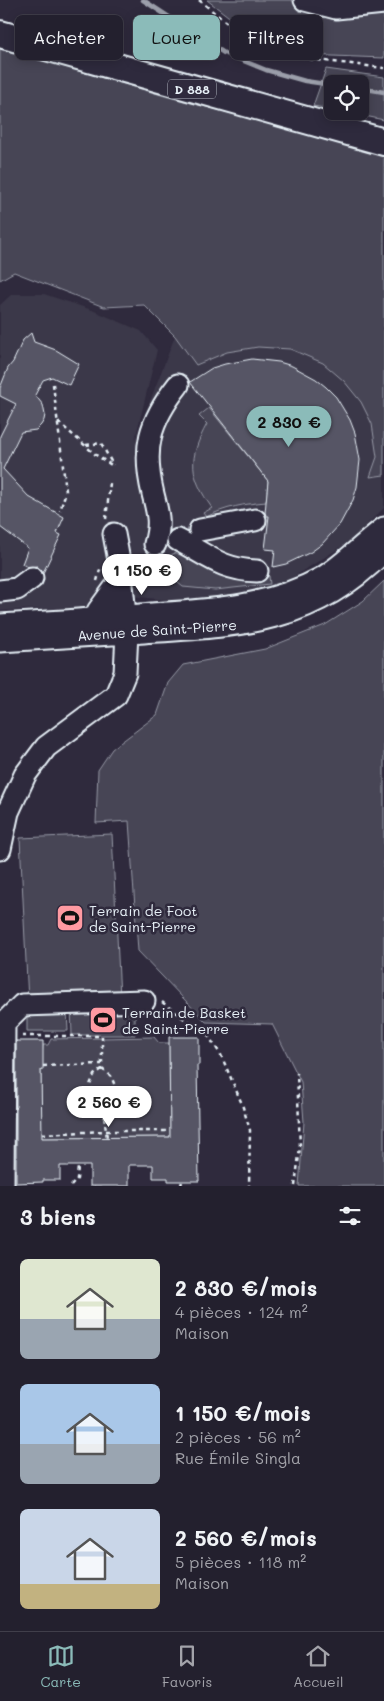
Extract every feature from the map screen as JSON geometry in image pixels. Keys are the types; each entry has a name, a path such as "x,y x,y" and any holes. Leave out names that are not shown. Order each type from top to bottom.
{"main road":[{"name":"D 888","path":"0,34 384,142"}],"street":[{"path":"305,0 336,8 384,3"},
{"path":"155,544 159,532 159,517 148,467 147,449 151,434 165,401 178,386"},
{"path":"200,530 255,520"},
{"name":"Avenue de Saint-Pierre","path":"0,625 100,627 127,625 264,600 296,590 322,577 351,558 384,528"},
{"path":"0,849 8,812 25,775 46,747 116,695 125,673 127,625 122,578 114,534"},
{"path":"178,540 226,567 245,571 257,571"},
{"name":"Avenue de Saint-Pierre","path":"127,625 213,628 288,614 340,589 367,568 384,551"},
{"path":"0,591 17,589 32,578"},
{"path":"100,627 98,611 122,578"},
{"name":"Avenue de Saint-Pierre","path":"0,641 37,639 100,627"},
{"path":"3,1186 4,1024 22,1005 144,1001"}],"path":[{"path":"199,0 237,31 272,51 309,60 384,68"},
{"path":"53,384 66,492 60,511"},
{"path":"57,422 96,456 113,466 101,443 85,445"},
{"path":"144,1001 158,1000 204,1031 221,1055 242,1104 250,1130 249,1186"},
{"path":"3,1035 102,1036 102,1069"},
{"path":"43,1066 102,1064"},
{"path":"102,1069 94,1075 90,1085 94,1094 102,1101 107,1138"},
{"path":"102,1069 111,1076 115,1086 111,1095 102,1101"},
{"path":"295,1186 300,1147 297,1073"},
{"path":"42,1134 105,1131 170,1131"},
{"path":"71,1186 77,1179 78,1166"},
{"path":"181,1186 182,1181"}],"shaded area":[{"path":"207,0 384,0 384,58 323,56 323,15 230,15 230,18"},
{"path":"0,48 15,52 15,60 41,60 165,96 384,154 384,475 370,477 377,457 372,424 361,402 344,381 323,363 290,349 258,347 227,352 196,365 175,336 144,305 104,307 14,272 0,280"},
{"path":"326,69 384,77 384,120 369,117 369,75 324,75 324,108 313,106"},
{"path":"12,294 44,294 92,310 141,331 157,350 135,440 175,336 384,338 384,508 349,542 282,584 188,603 101,592 86,610 36,609 0,611 0,305"},
{"path":"209,408 268,481 266,502 235,506 206,517 203,513 212,508 195,476 194,457 207,424 199,416"},
{"path":"180,551 252,578 269,576 270,584 215,590 183,587 161,569 159,560"},
{"path":"384,581 384,1186 299,1186 304,1122 301,1082 272,1024 206,1022 138,951 129,821 96,823 98,770 112,749 157,715 168,683 183,665 265,649 325,625 363,601"},
{"name":"Terrain de Foot de Saint-Pierre","path":"112,834 120,998 28,1002 20,838"},
{"name":"Terrain de Basket de Saint-Pierre","path":"71,1005 135,1005 135,1035 72,1035"},
{"path":"27,1012 67,1012 68,1031 27,1031"},
{"path":"154,1037 159,1043 169,1043 170,1137 41,1138 43,1045 48,1045 51,1039"}],"building":[{"path":"31,333 34,342 56,350 79,364 69,385 52,377 43,380 35,395 43,405 44,420 36,430 21,432 3,469 29,497 64,517 57,533 61,535 43,573 37,566 28,567 22,564 28,548 0,527 0,436 16,404 0,396 0,388 23,340"},
{"path":"252,359 279,362 292,366 316,379 326,387 336,397 350,420 355,433 360,460 357,487 353,500 340,524 322,544 311,552 286,564 273,567 275,550 265,549 269,516 266,516 265,513 268,481 190,382 212,368"},
{"path":"169,1037 199,1037 199,1065 197,1065 199,1181 168,1181 168,1178 153,1178 153,1165 129,1165 129,1186 90,1186 90,1166 60,1166 60,1180 16,1183 16,1041 43,1041 43,1070 41,1070 42,1138 170,1137"}],"waterway":[{"path":"143,0 224,53 266,70 305,81 324,84"},
{"path":"369,90 384,92"}],"place":[{"name":"Terrain de Foot de Saint-Pierre","path":"70,918"},
{"name":"Terrain de Basket de Saint-Pierre","path":"103,1020"}]}
